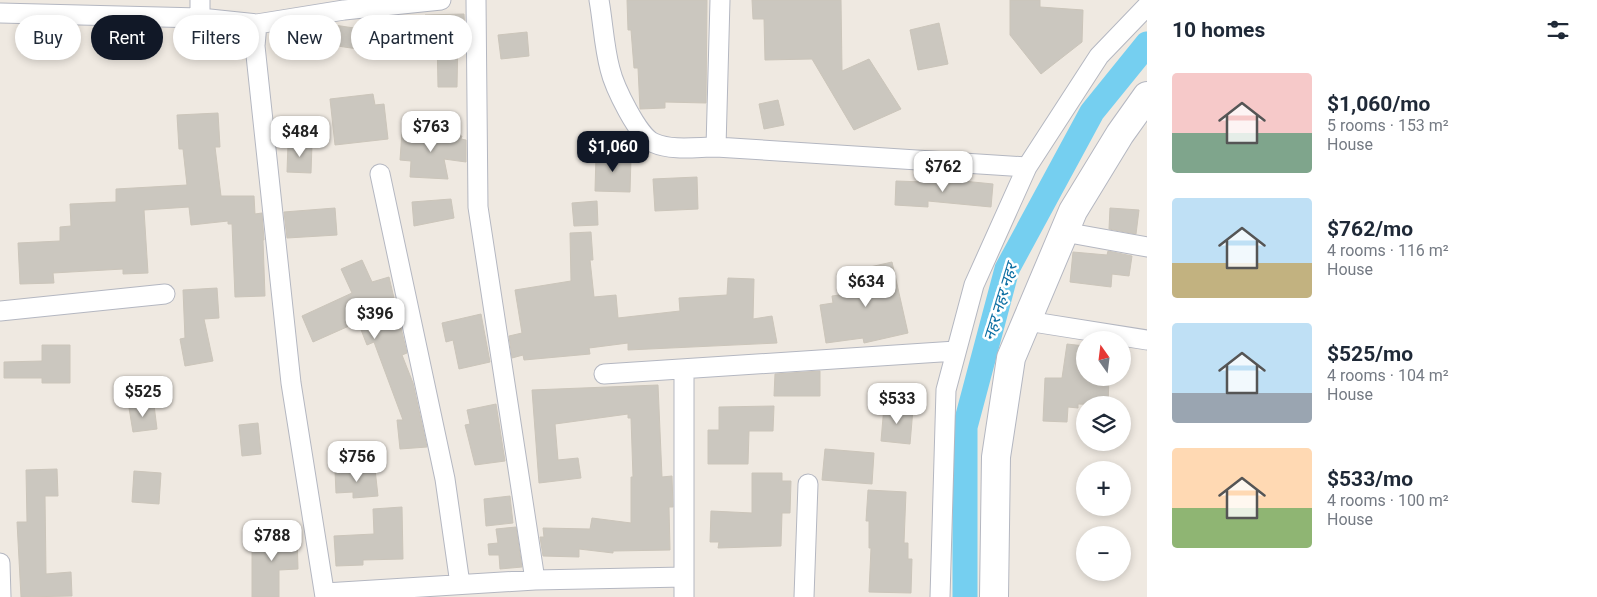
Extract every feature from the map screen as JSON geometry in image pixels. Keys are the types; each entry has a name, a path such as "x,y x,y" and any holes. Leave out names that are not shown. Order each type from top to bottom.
{"main road":[{"path":"994,597 996,457 1011,358 1073,211 1147,96"}],"street":[{"path":"259,24 344,10 440,0"},
{"path":"476,0 478,208 536,580"},
{"path":"599,0 610,68 617,87 644,137 665,146 716,147 1027,167"},
{"path":"716,147 720,0"},
{"path":"940,597 946,390 974,286 1027,167 1099,56 1147,6"},
{"path":"0,13 200,9 223,15"},
{"path":"257,60 291,383 325,595 536,580 684,577"},
{"path":"380,174 445,479 460,584"},
{"path":"1064,232 1147,247"},
{"path":"0,311 165,294"},
{"path":"1027,321 1147,340"},
{"path":"604,374 956,351"},
{"path":"684,369 684,597"},
{"path":"804,597 808,484"},
{"path":"0,563 1,597"}],"building":[{"path":"627,0 707,0 706,103 665,102 665,108 640,109 638,68 634,68 631,30 628,30"},
{"path":"752,0 841,0 842,71 869,59 901,109 854,130 812,59 765,60 764,19 753,19"},
{"path":"1010,0 1040,0 1040,7 1083,10 1082,42 1041,74 1010,35"},
{"path":"464,14 464,15 425,15"},
{"path":"939,23 948,64 918,70 910,30"},
{"path":"341,26 351,28 351,48 341,46"},
{"path":"527,32 529,56 501,59 498,35"},
{"path":"437,60 458,60 457,87 438,87"},
{"path":"373,94 375,105 384,104 388,139 335,145 330,99"},
{"path":"778,100 784,125 764,129 759,104"},
{"path":"218,113 220,147 215,147 221,196 254,196 255,214 262,213 265,296 235,297 232,224 228,224 228,221 191,225 189,207 144,210 148,273 123,274 123,269 53,273 54,283 20,284 18,243 60,241 60,227 71,226 70,204 116,202 116,189 187,185 183,149 179,149 177,115"},
{"path":"402,132 462,136 461,139 466,140 466,162 444,159 448,179 410,177 411,161 400,160"},
{"path":"288,144 312,144 311,173 287,172"},
{"path":"596,155 631,156 630,192 595,191"},
{"path":"697,177 698,209 655,211 653,179"},
{"path":"953,180 993,184 991,207 928,201 928,207 895,205 896,181 953,183"},
{"path":"451,199 454,218 414,226 412,202"},
{"path":"597,201 598,225 574,226 572,203"},
{"path":"335,208 337,235 287,238 284,212"},
{"path":"1110,208 1139,210 1136,234 1109,229"},
{"path":"591,232 593,260 590,260 594,297 616,295 618,318 680,311 679,298 727,295 728,278 754,279 753,319 772,316 777,343 628,350 628,343 589,348 590,354 524,360 523,355 512,358 509,336 522,333 515,290 571,281 570,233"},
{"path":"1108,251 1132,256 1129,276 1112,274 1111,287 1070,282 1073,252 1107,255"},
{"path":"362,260 372,282 389,277 407,353 402,355 413,383 427,447 400,449 397,420 403,420 374,342 367,345 358,322 313,342 302,316 352,293 341,269"},
{"path":"892,262 908,333 864,343 863,338 826,343 820,305 833,303 832,296 853,293 848,272"},
{"path":"217,288 219,318 204,319 213,361 185,366 180,339 185,338 183,290"},
{"path":"481,314 490,362 459,369 453,340 446,342 442,323"},
{"path":"1067,344 1076,345 1076,386 1109,386 1108,396 1076,396 1076,408 1068,407 1067,422 1043,421 1045,378 1062,378"},
{"path":"42,345 70,345 70,383 42,383 42,378 4,378 4,362 42,361"},
{"path":"820,371 820,396 774,396 775,374"},
{"path":"658,385 662,477 672,476 673,507 669,507 670,550 613,551 613,553 579,549 579,557 543,556 540,537 544,537 543,528 590,529 592,518 631,523 631,477 633,477 631,418 628,418 628,414 555,424 558,460 578,458 581,478 539,483 532,390"},
{"path":"496,404 505,461 475,465 465,425 470,424 467,410"},
{"path":"154,405 157,429 133,432 129,408"},
{"path":"774,406 773,431 749,431 748,464 708,464 708,430 719,430 719,407"},
{"path":"884,406 913,409 910,444 881,441"},
{"path":"258,423 261,454 242,456 239,425"},
{"path":"825,449 874,453 872,484 822,480"},
{"path":"57,469 58,496 45,496 46,574 71,572 72,596 21,597 17,522 27,522 26,470"},
{"path":"375,469 378,496 353,498 353,492 336,493 335,471"},
{"path":"134,471 161,473 159,504 132,502"},
{"path":"752,473 782,473 782,481 791,481 790,513 782,513 781,546 718,548 719,542 710,542 711,511 752,513"},
{"path":"868,490 906,492 904,543 908,543 908,559 912,559 911,593 869,592 871,548 869,548 869,521 866,521"},
{"path":"510,496 513,523 486,526 484,499"},
{"path":"402,507 403,559 363,560 363,565 336,566 334,536 374,534 373,509"},
{"path":"516,527 522,567 500,569 499,555 489,555 488,544 498,543 496,529"},
{"path":"252,535 297,535 298,569 279,570 279,597 252,597"}],"waterway":[{"name":"नहर नहर नहर","path":"965,597 965,427 1007,269 1092,112 1147,44"}]}
